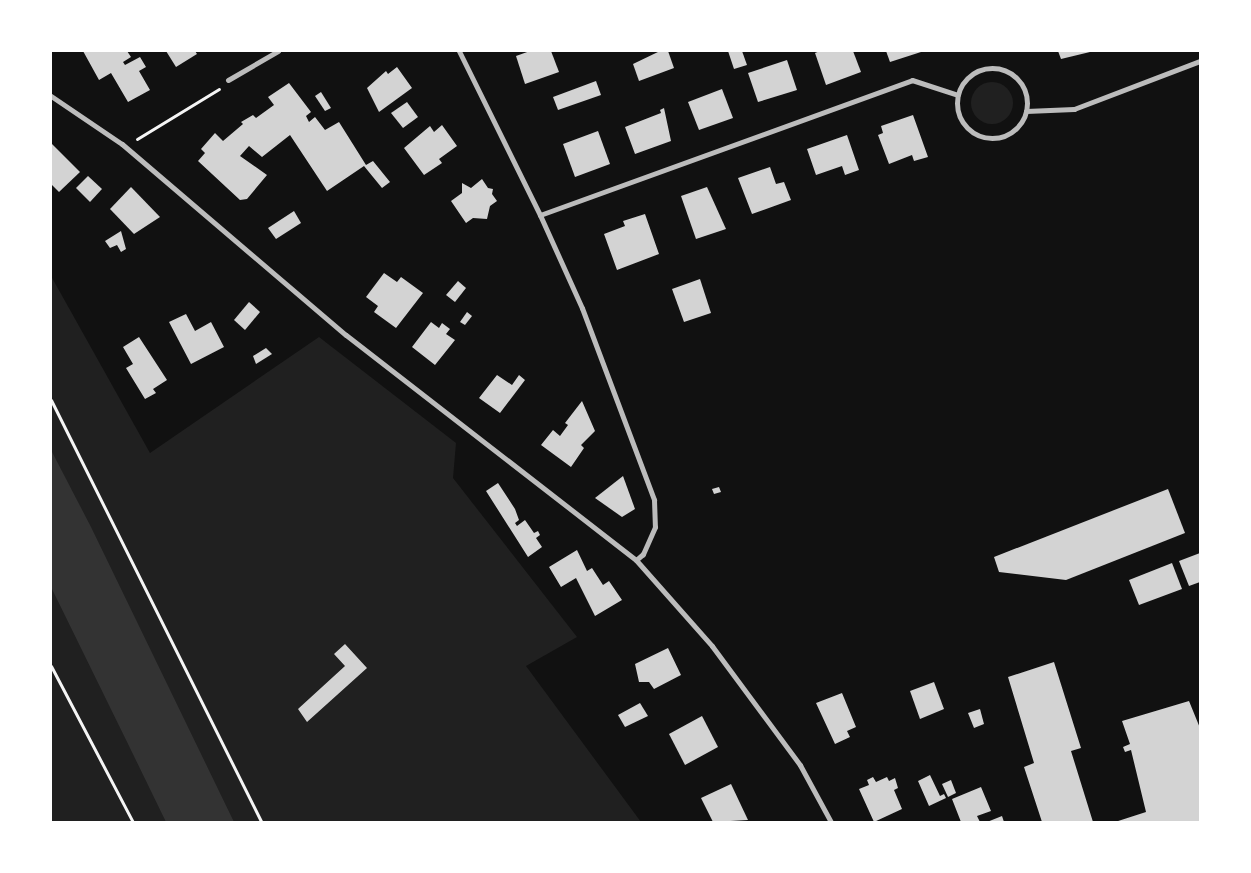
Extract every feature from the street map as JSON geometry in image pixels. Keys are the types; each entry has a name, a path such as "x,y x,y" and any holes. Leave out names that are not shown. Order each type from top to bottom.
{"street":[{"path":"228,80 278,51"},
{"path":"459,51 540,215 582,308 654,500 655,527 643,554 636,560"},
{"path":"1026,111 1074,109 1200,61"},
{"path":"999,69 1020,82 1025,92 1026,111 1021,123 1010,133 998,137 984,137 963,122 958,111 958,95 967,79 976,72 999,69"},
{"path":"540,215 912,80 958,95"},
{"path":"51,96 126,147 346,335 636,560 712,646 800,764 831,822"}],"path":[{"path":"126,147 228,80"},
{"path":"51,400 261,822"},
{"path":"51,666 133,822"}],"shaded area":[{"path":"996,82 1004,85 1010,91 1013,103 1010,115 1004,121 988,124 980,121 974,115 971,99 974,91 980,85"},
{"path":"51,276 150,453 319,337 456,443 453,478 577,637 526,666 641,822 51,822"},
{"path":"51,450 91,527 234,822 166,822 51,587"}],"building":[{"path":"83,51 127,51 131,57 123,62 125,65 140,57 146,67 139,71 150,90 128,102 111,73 99,80"},
{"path":"166,51 195,51 197,54 176,67"},
{"path":"530,51 551,51 559,72 525,84 516,56"},
{"path":"660,51 668,51 674,68 639,81 633,64"},
{"path":"728,51 742,51 747,65 734,69"},
{"path":"820,51 853,51 861,72 826,85 815,53"},
{"path":"886,51 921,51 921,52 890,62"},
{"path":"1058,51 1090,51 1090,52 1061,59"},
{"path":"787,60 797,90 758,102 748,73"},
{"path":"397,67 412,88 379,112 367,88 386,71 388,74"},
{"path":"596,81 601,95 558,110 553,97"},
{"path":"289,83 311,112 306,116 309,122 315,117 325,130 339,122 366,165 373,161 390,182 382,188 364,166 327,191 290,135 262,157 249,146 240,156 267,175 247,199 240,200 198,161 205,153 201,149 215,133 223,141 243,124 241,122 253,115 256,118 274,105 268,97"},
{"path":"722,89 733,118 699,130 688,102"},
{"path":"321,92 331,108 325,111 315,96"},
{"path":"407,102 418,117 403,128 391,113"},
{"path":"664,108 671,141 635,154 625,127 661,113 660,110"},
{"path":"913,115 928,157 914,161 912,155 889,164 878,135 883,133 881,126"},
{"path":"442,125 457,146 439,159 442,163 424,175 404,148 430,126 434,132"},
{"path":"598,131 610,164 575,177 563,144"},
{"path":"847,135 859,170 845,175 842,166 816,175 807,149"},
{"path":"51,143 80,172 59,192 51,184"},
{"path":"770,167 776,184 784,182 791,200 752,214 738,178"},
{"path":"88,176 102,189 90,202 76,188"},
{"path":"482,179 488,188 493,189 492,194 497,201 490,206 487,219 473,218 466,223 451,201 462,193 462,183 471,188"},
{"path":"131,187 160,217 134,234 110,209"},
{"path":"707,187 726,229 696,239 681,196"},
{"path":"294,211 301,223 276,239 268,228"},
{"path":"645,214 659,254 617,270 604,234 625,226 623,221"},
{"path":"121,231 126,249 121,252 117,245 110,248 105,241"},
{"path":"384,273 397,282 401,277 423,293 396,328 374,312 378,306 366,297"},
{"path":"700,279 711,313 684,322 672,289"},
{"path":"458,281 466,288 455,302 446,295"},
{"path":"249,302 260,312 245,330 234,320"},
{"path":"467,312 472,316 465,325 460,322"},
{"path":"186,314 195,331 211,322 224,347 191,364 169,322"},
{"path":"431,322 439,328 442,323 450,329 446,334 455,340 435,365 412,347"},
{"path":"139,337 167,380 153,389 156,393 145,399 126,368 133,364 123,347"},
{"path":"266,348 272,354 256,364 253,356"},
{"path":"497,375 512,385 519,375 525,380 500,413 479,398"},
{"path":"582,401 595,431 581,445 584,448 571,467 541,445 553,430 560,436 568,425 565,423"},
{"path":"623,476 635,509 622,517 595,498"},
{"path":"498,483 515,509 519,520 515,523 517,526 525,520 534,533 538,531 540,535 536,538 542,547 528,557 486,491"},
{"path":"719,487 721,492 714,494 712,489"},
{"path":"1168,489 1185,533 1066,580 999,572 994,557"},
{"path":"577,550 587,571 592,568 603,585 609,581 622,600 595,616 576,578 561,587 549,567"},
{"path":"1200,553 1200,582 1189,586 1179,561"},
{"path":"1172,563 1182,589 1139,605 1129,580"},
{"path":"345,644 367,668 307,722 298,709 345,666 334,654"},
{"path":"668,648 681,675 654,689 649,682 639,682 635,664"},
{"path":"1054,662 1081,748 1071,751 1093,822 1042,822 1024,767 1034,763 1008,677"},
{"path":"934,682 944,709 920,719 910,691"},
{"path":"842,693 856,727 847,731 850,737 835,744 816,703"},
{"path":"1189,701 1200,728 1200,822 1115,822 1146,812 1131,750 1125,752 1123,747 1130,744 1122,721"},
{"path":"640,703 648,716 625,727 618,715"},
{"path":"980,709 984,724 974,728 968,713"},
{"path":"702,716 718,747 685,765 669,734"},
{"path":"930,775 940,796 944,794 946,798 929,806 918,781"},
{"path":"873,777 876,782 887,777 889,781 895,778 898,788 894,790 902,809 874,822 859,789 869,785 867,780"},
{"path":"951,780 956,793 948,797 942,784"},
{"path":"731,784 748,820 713,822 701,798"},
{"path":"981,787 991,811 977,816 980,822 961,822 952,799"},
{"path":"1002,816 1004,822 987,822"}]}
